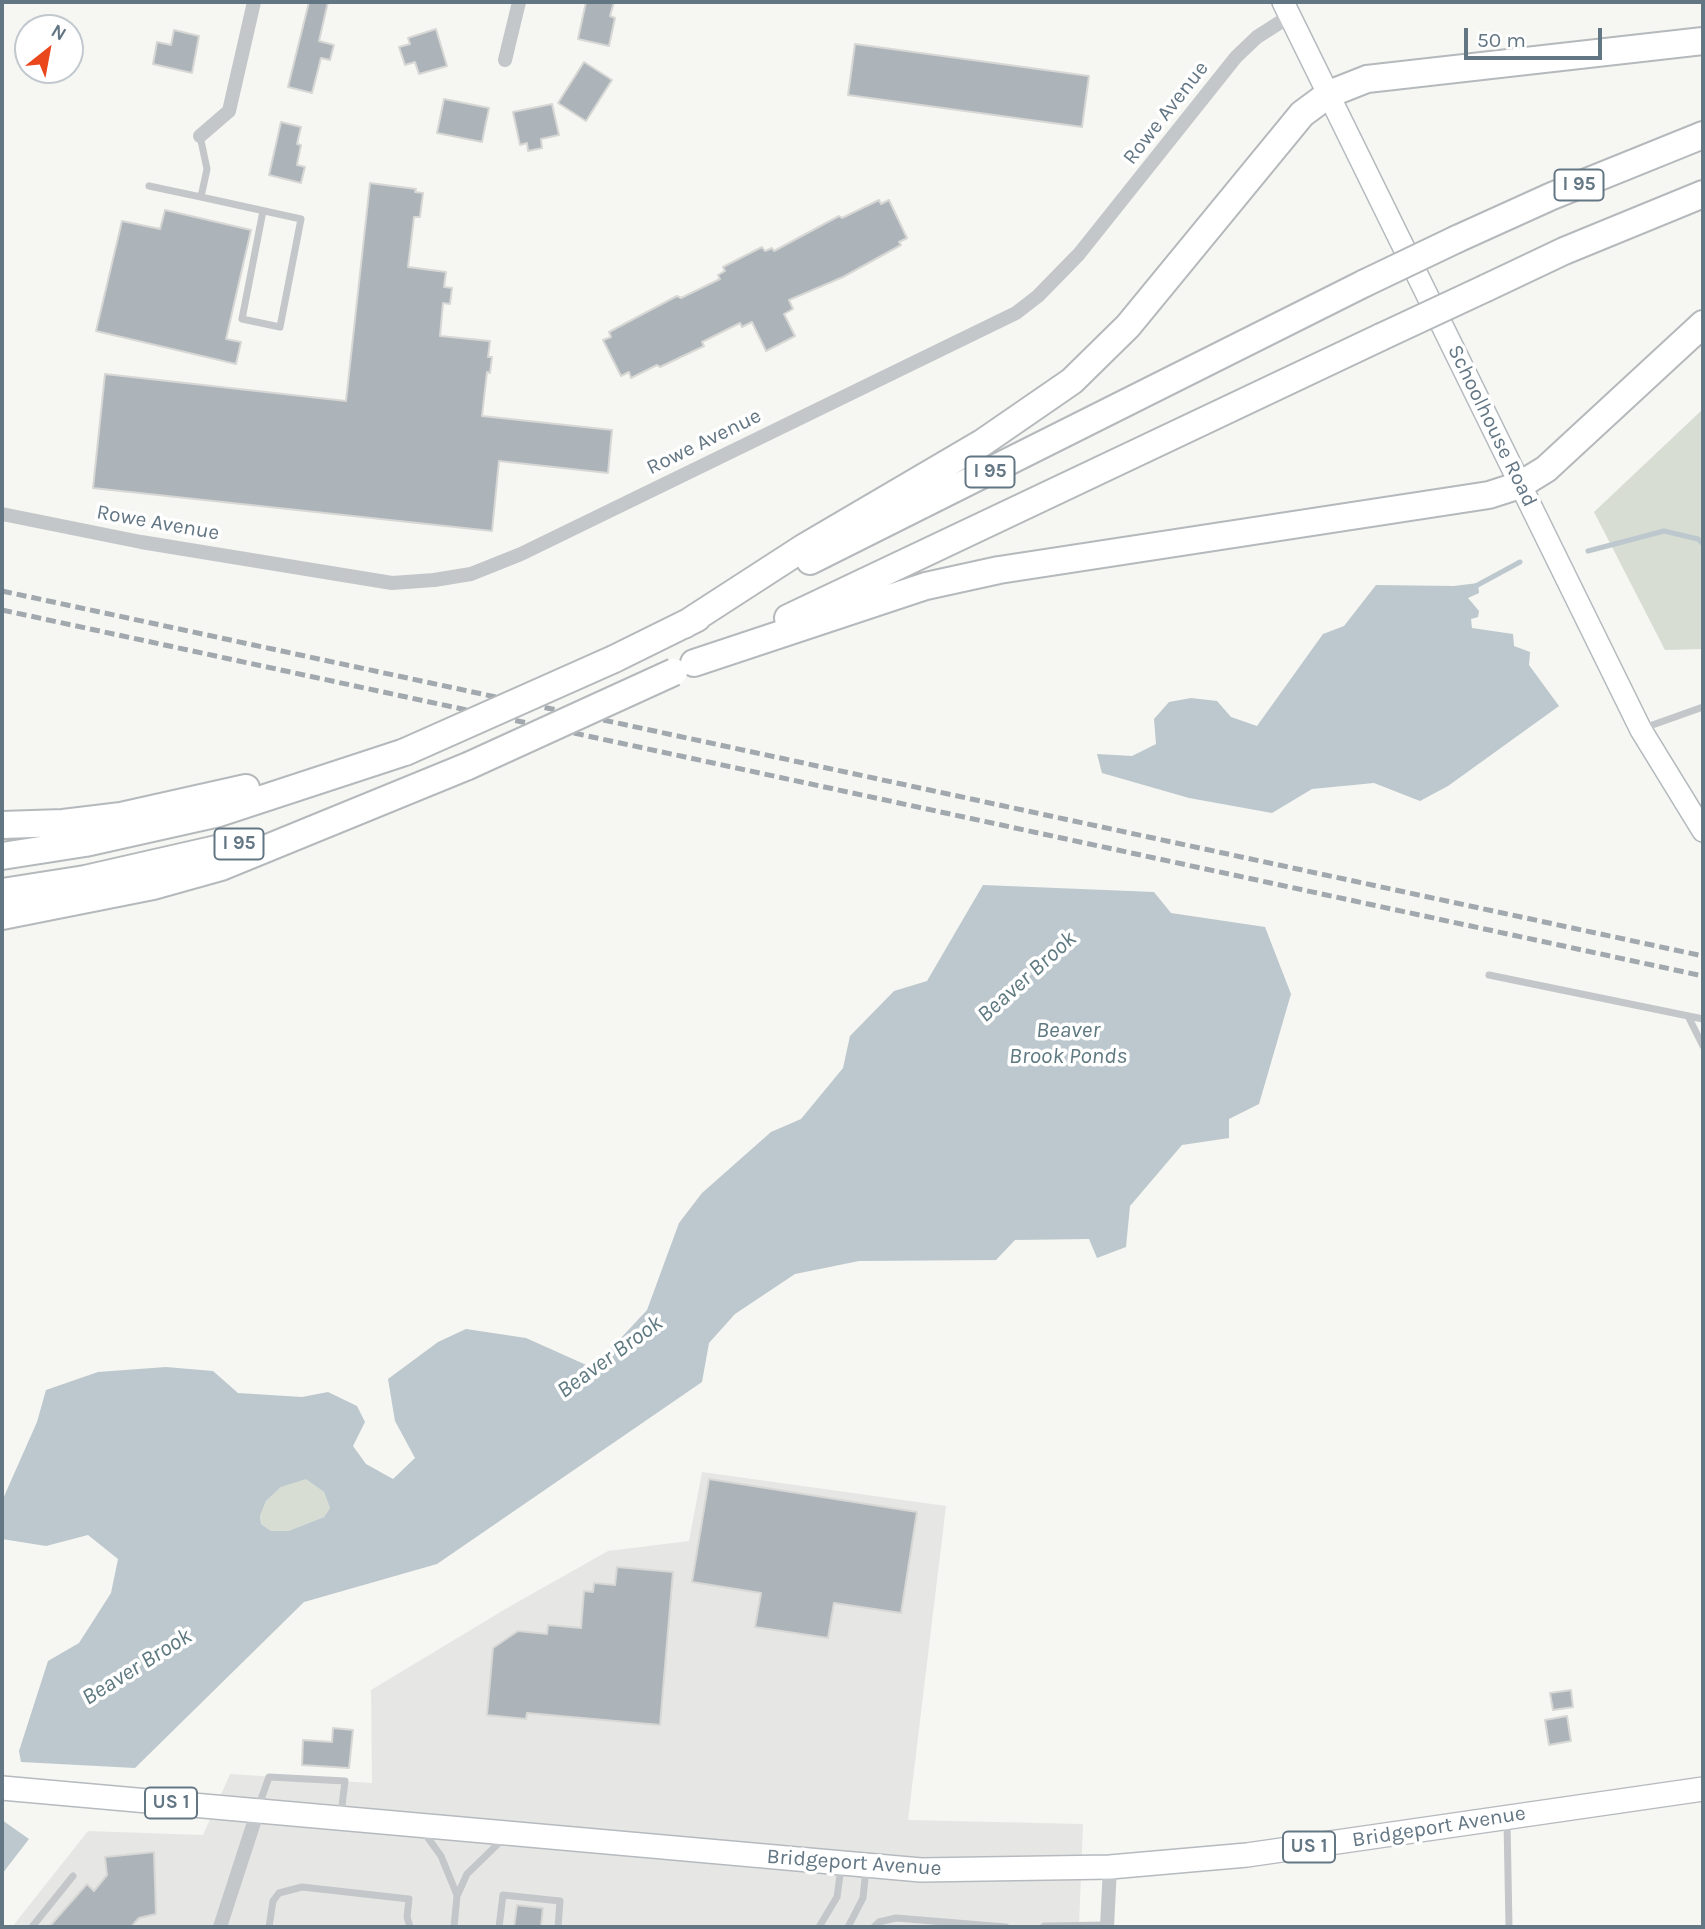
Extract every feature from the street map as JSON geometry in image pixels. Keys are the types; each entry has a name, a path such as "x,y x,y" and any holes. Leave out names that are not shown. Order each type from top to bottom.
{"highway":[{"path":"684,625 814,541 982,443 1072,381 1128,326 1302,114 1329,94 1367,79 1703,41"},
{"name":"I 95","path":"2,856 85,843 219,813 405,752 684,625 1457,239 1552,196 1703,135"},
{"name":"I 95","path":"2,892 85,879 216,850 349,811 468,766 684,667 1564,251 1703,194"},
{"path":"684,667 938,583 999,570 1489,495 1520,485 1546,469 1703,324"},
{"path":"2,825 63,823 121,816 405,752"},
{"path":"2,916 153,886 221,867 468,766"}],"main road":[{"name":"Schoolhouse Road","path":"1287,9 1641,730 1703,831"},
{"name":"Bridgeport Avenue","path":"2,1788 921,1870 1110,1867 1247,1855 1703,1789"}],"street":[{"path":"200,136 229,111 254,2"},
{"path":"505,60 519,2"},
{"name":"Rowe Avenue","path":"2,514 141,542 392,583 471,574 590,522 1016,313 1038,296 1079,254 1236,57 1287,9"},
{"path":"220,1927 258,1810"},
{"path":"1107,1926 1110,1867"}],"lane":[{"path":"200,136 206,169 201,197"},
{"path":"149,186 301,219 280,327 242,319 263,211"},
{"path":"1641,730 1703,707"},
{"path":"1489,975 1703,1019"},
{"path":"1688,1016 1703,1046"},
{"path":"258,1810 269,1777 345,1781 341,1818"},
{"path":"1507,1816 1509,1927"},
{"path":"419,1825 441,1856 457,1896"},
{"path":"454,1927 457,1896 467,1874 509,1833"},
{"path":"819,1927 837,1897 841,1864"},
{"path":"848,1927 863,1898 866,1865"},
{"path":"32,1927 73,1876"},
{"path":"269,1927 273,1901 279,1893 302,1887 409,1899 407,1917 410,1927"},
{"path":"499,1927 503,1895 560,1901 558,1927"},
{"path":"874,1927 879,1922 896,1918 1006,1927"},
{"path":"1044,1926 1107,1926"}],"shaded area":[{"path":"1703,409 1703,649 1665,650 1594,512"},
{"path":"702,1472 946,1506 908,1820 1083,1824 1079,1927 12,1927 88,1831 203,1835 230,1774 372,1783 371,1690 608,1551 689,1541"},
{"path":"306,1478 324,1492 330,1508 324,1517 288,1531 271,1531 261,1524 260,1516 266,1501 281,1487"}],"water":[{"path":"1478,583 1479,593 1468,598 1479,611 1478,617 1471,619 1472,628 1513,634 1514,646 1530,652 1529,665 1559,706 1448,786 1420,801 1374,783 1312,789 1272,813 1189,798 1102,773 1097,754 1132,756 1156,744 1154,719 1169,702 1191,698 1217,701 1231,717 1257,726 1323,634 1344,626 1376,585 1454,586"},
{"name":"Beaver Brook Ponds","path":"983,885 1154,892 1171,913 1265,927 1291,994 1259,1104 1229,1119 1229,1138 1182,1145 1130,1206 1126,1247 1097,1258 1089,1239 1015,1240 996,1260 859,1261 795,1274 735,1314 709,1343 702,1382 437,1564 304,1602 135,1768 21,1762 19,1751 48,1661 79,1643 111,1593 118,1559 88,1535 46,1546 2,1539 2,1501 37,1422 46,1390 98,1372 166,1367 213,1371 238,1393 302,1397 328,1392 357,1406 365,1422 353,1446 366,1464 393,1479 415,1458 395,1421 388,1379 438,1342 466,1329 526,1338 593,1368 647,1310 679,1223 702,1193 771,1132 801,1119 843,1068 850,1036 894,991 927,981","holes":["306,1479 324,1492 330,1508 324,1517 288,1531 271,1531 261,1524 260,1516 266,1501 281,1487"]},
{"path":"2,1820 29,1839 2,1874"}],"building":[{"path":"309,2 328,2 319,41 334,45 330,60 321,58 312,93 288,87"},
{"path":"586,2 614,2 610,16 615,18 609,46 578,39"},
{"path":"436,29 447,66 419,74 415,62 405,65 399,47 410,44 408,38"},
{"path":"174,30 199,36 192,73 153,64 157,42 171,45"},
{"path":"855,44 1089,76 1082,127 848,95"},
{"path":"584,62 612,80 586,121 558,103"},
{"path":"444,99 489,108 482,142 437,133"},
{"path":"552,104 559,135 541,139 542,148 528,151 527,143 520,145 513,112"},
{"path":"281,122 301,127 297,144 301,145 297,165 305,167 301,183 269,175"},
{"path":"370,183 416,189 415,192 423,193 420,217 414,217 408,267 446,272 444,287 452,288 450,304 443,303 440,336 490,341 488,357 492,357 490,373 487,372 482,416 612,430 608,473 499,461 492,531 93,488 105,374 346,401"},
{"path":"879,200 881,204 889,200 907,238 899,242 901,245 843,277 789,300 793,309 784,314 795,336 766,351 752,322 742,327 740,323 702,342 704,346 660,367 657,365 631,378 629,372 621,376 603,340 611,337 609,332 677,296 681,298 720,279 718,275 725,271 723,267 762,247 765,251 772,248 774,251 839,216 842,218"},
{"path":"165,210 251,230 226,339 241,342 236,364 96,331 122,221 160,229"},
{"path":"709,1479 917,1512 901,1613 834,1603 828,1638 755,1627 761,1593 692,1582"},
{"path":"617,1567 673,1572 660,1725 527,1713 526,1719 487,1715 493,1648 518,1631 547,1634 548,1625 581,1628 584,1591 593,1592 594,1583 615,1585"},
{"path":"1571,1690 1573,1707 1553,1710 1550,1693"},
{"path":"1567,1716 1571,1741 1549,1745 1545,1720"},
{"path":"333,1728 353,1730 349,1768 302,1765 303,1740 332,1742"},
{"path":"154,1852 156,1914 139,1918 131,1927 49,1927 87,1884 94,1891 107,1875 105,1857"},
{"path":"517,1905 543,1908 541,1927 514,1927"}],"waterway":[{"name":"Beaver Brook","path":"1588,551 1664,531 1698,539 1703,544"},
{"name":"Beaver Brook","path":"1474,587 1520,562"}],"railway":[{"path":"2,591 1703,956"},
{"path":"2,610 1703,976"}]}
